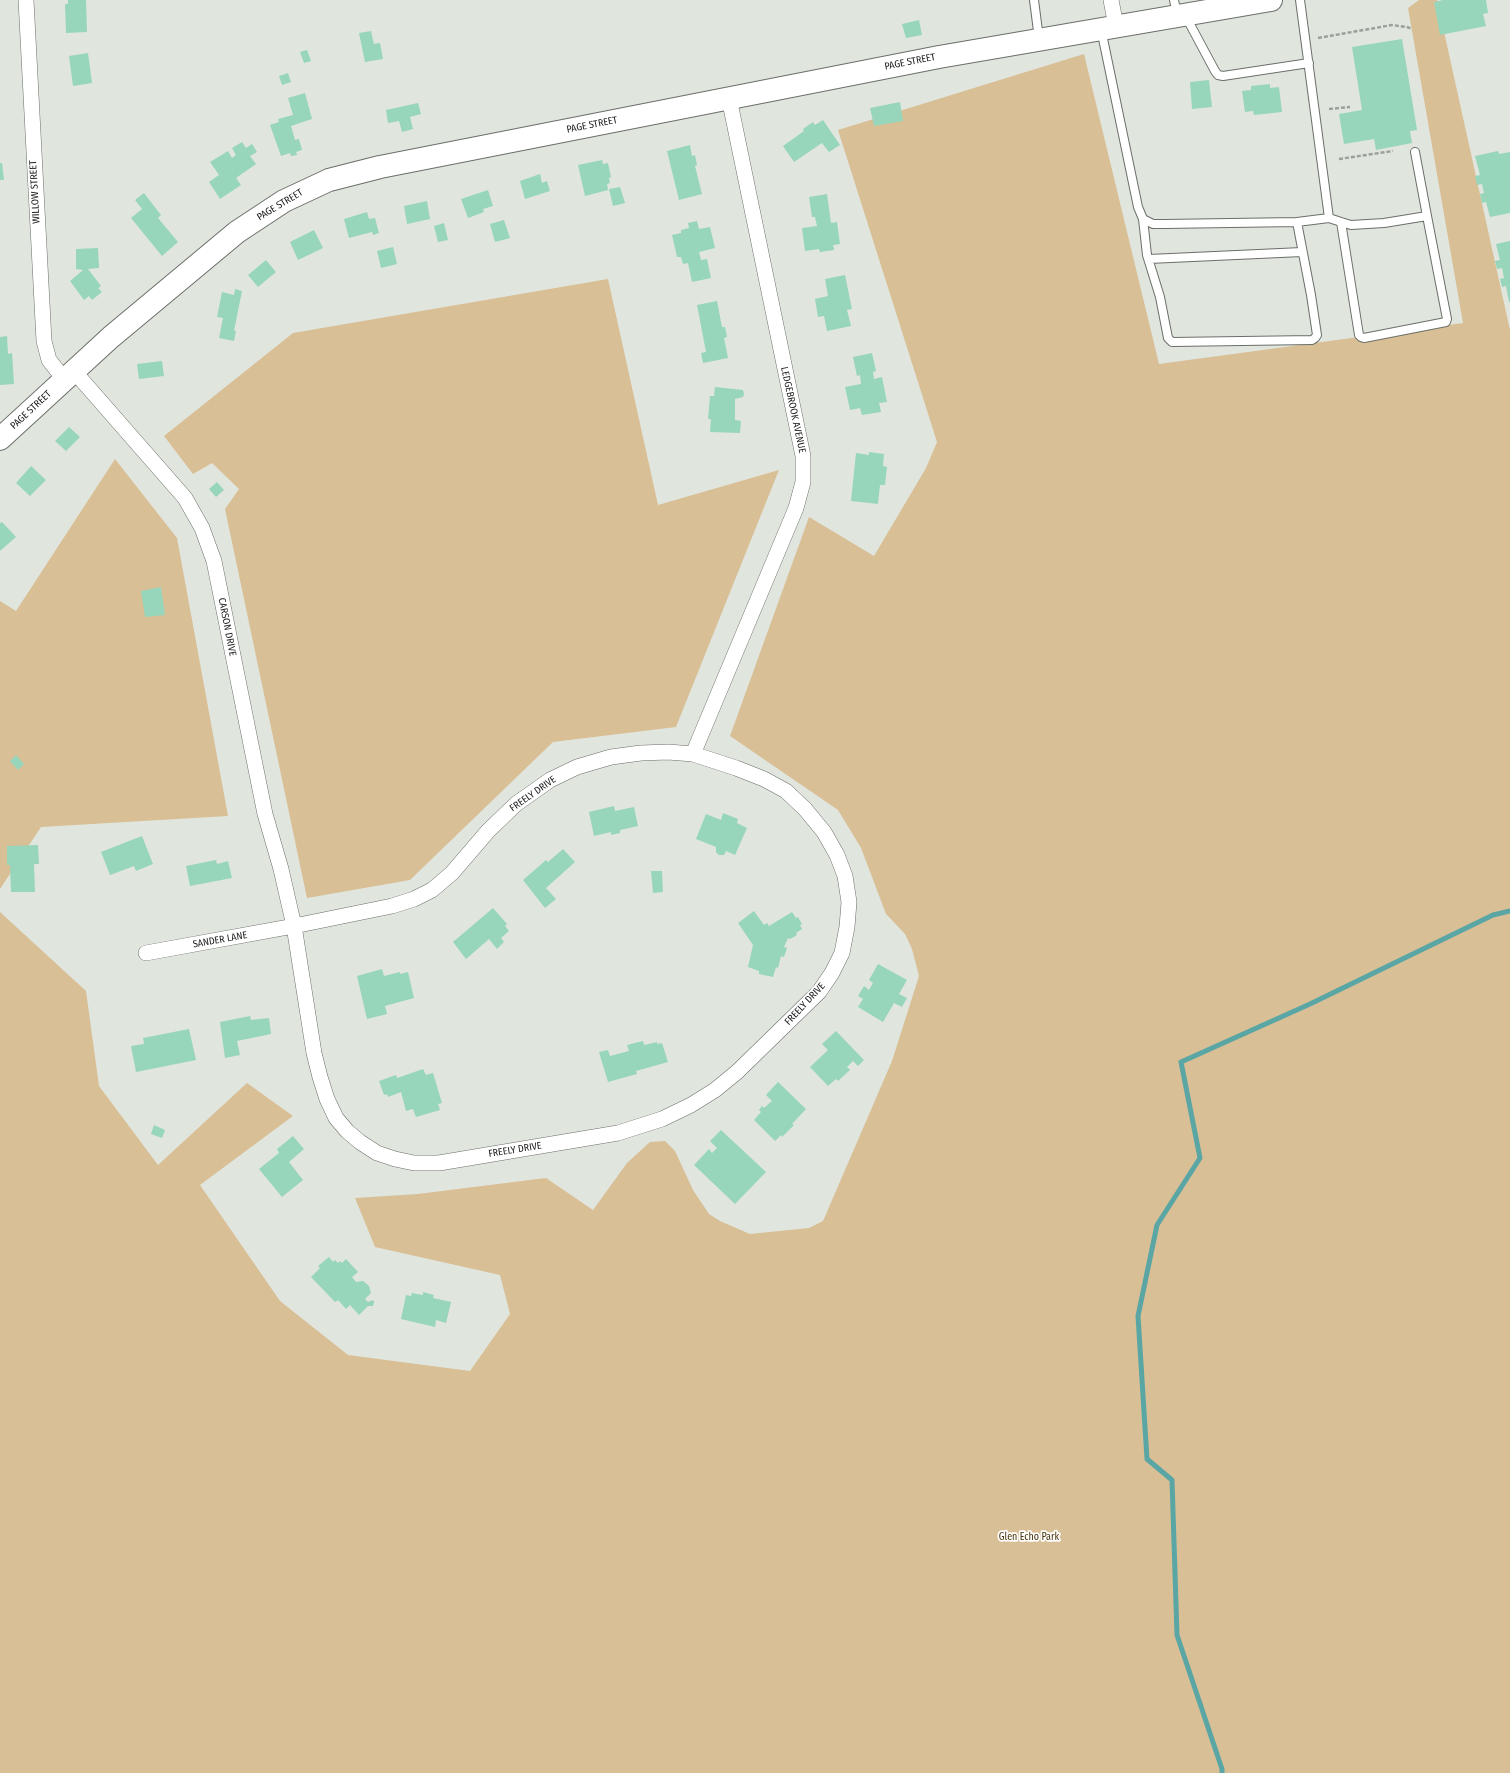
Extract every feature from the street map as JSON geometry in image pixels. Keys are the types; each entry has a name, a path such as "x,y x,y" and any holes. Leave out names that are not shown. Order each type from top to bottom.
{"street":[{"name":"WILLOW STREET","path":"26,0 44,341 49,360 69,374"},
{"path":"1109,28 1111,0"},
{"name":"PAGE STREET","path":"0,439 111,337 237,232 272,208 318,184 351,173 380,167 939,57 1109,28 1178,10 1271,0"},
{"name":"LEDGEBROOK AVENUE","path":"693,754 794,514 803,482 803,456 729,98"},
{"name":"CARSON DRIVE","path":"69,374 185,498 202,528 214,561 264,814 281,869 294,926"},
{"name":"FREELY DRIVE","path":"668,752 693,754 764,779 786,791 805,809 824,832 837,855 845,876 849,902 847,927 842,953 832,973 819,992 737,1072 715,1090 691,1105 662,1119 618,1133 439,1162 414,1163 377,1153 347,1131 336,1118 327,1099 314,1053 294,926 392,906 414,899 432,890 452,873 488,831 516,804 550,780 577,767 611,757 641,753 668,752"},
{"name":"SANDER LANE","path":"146,953 294,926"}],"lane":[{"path":"1034,0 1039,40"},
{"path":"1300,0 1329,218"},
{"path":"1178,10 1214,71 1218,75 1223,76 1309,63"},
{"path":"1109,28 1138,207 1143,219 1149,260 1160,297 1168,338 1172,342 1312,340 1317,335 1296,222"},
{"path":"1341,222 1359,335 1364,338 1446,322 1447,319 1415,152"},
{"path":"1143,219 1153,224 1164,224 1296,222 1329,218 1351,225 1384,223 1427,216"},
{"path":"1149,260 1302,252"}],"path":[{"path":"1318,38 1392,25 1407,27 1412,30"},
{"path":"1329,109 1350,107"},
{"path":"1339,159 1393,151"}],"green space":[{"name":"Glen Echo Park","path":"1419,0 1437,0 1510,330 1510,1773 0,1773 0,912 86,991 99,1086 158,1165 247,1083 293,1116 200,1185 280,1301 348,1355 470,1371 510,1314 500,1275 375,1247 355,1198 418,1194 546,1178 593,1210 627,1163 650,1142 665,1141 675,1151 693,1190 709,1214 720,1221 750,1234 809,1228 823,1221 892,1061 919,976 912,949 905,934 886,914 861,848 838,810 730,736 809,517 874,556 926,468 937,442 838,130 1084,54 1159,364 1463,323 1408,8"},
{"path":"608,279 658,505 779,470 676,727 553,742 410,880 307,898 225,509 239,489 212,463 193,474 164,436 293,333"},
{"path":"115,459 177,538 228,816 41,827 0,889 0,601 16,611"}],"building":[{"path":"68,0 86,0 87,32 66,33 65,4 68,4"},
{"path":"1443,0 1486,0 1488,13 1483,14 1486,26 1440,35 1434,2"},
{"path":"919,20 922,35 906,38 902,24"},
{"path":"371,31 374,44 380,43 383,59 365,62 359,33"},
{"path":"1402,39 1417,130 1410,131 1412,143 1376,150 1374,139 1344,144 1339,114 1362,110 1352,47"},
{"path":"307,50 311,61 304,63 300,52"},
{"path":"88,53 92,83 73,86 69,56"},
{"path":"288,73 291,82 282,85 279,76"},
{"path":"1209,80 1212,107 1192,109 1190,82"},
{"path":"1270,84 1270,88 1279,87 1282,112 1254,115 1253,111 1245,112 1242,91 1251,90 1251,86"},
{"path":"305,93 312,119 291,126 295,140 299,139 302,150 296,152 297,155 291,156 290,153 281,156 270,125 279,122 278,119 293,115 288,98"},
{"path":"900,102 903,121 874,126 870,108"},
{"path":"418,103 421,114 410,117 413,129 402,132 399,121 388,123 386,110"},
{"path":"823,120 840,145 829,152 822,143 794,162 783,146 804,131 803,129 813,122 815,125"},
{"path":"242,142 246,148 252,144 257,152 250,156 256,164 236,178 241,185 220,199 209,182 219,175 210,162 228,151 232,158 236,155 232,148"},
{"path":"690,145 692,156 695,155 697,165 695,166 702,194 679,200 667,151"},
{"path":"1498,151 1499,154 1510,152 1510,213 1490,217 1486,202 1482,203 1480,194 1484,193 1482,184 1477,185 1475,176 1480,175 1475,156"},
{"path":"602,160 603,164 608,163 611,177 609,178 610,183 607,184 608,190 585,196 578,165"},
{"path":"0,163 2,163 4,180 0,180"},
{"path":"540,174 542,183 547,181 550,191 525,199 520,181"},
{"path":"620,187 625,203 613,206 609,189"},
{"path":"488,190 493,206 483,209 484,212 468,218 461,199"},
{"path":"144,193 161,215 158,218 178,242 162,256 131,218 142,209 135,200"},
{"path":"827,194 831,223 837,222 840,244 833,245 834,250 820,252 819,249 805,251 802,228 817,226 815,217 812,217 809,197"},
{"path":"427,201 430,219 407,224 404,206"},
{"path":"367,212 369,219 375,218 379,233 373,235 372,232 349,238 344,219"},
{"path":"504,220 510,238 495,242 490,224"},
{"path":"697,221 699,229 710,227 715,248 699,252 701,260 707,259 711,278 692,282 688,263 683,264 681,257 677,257 672,235 681,233 681,230 689,228 688,223"},
{"path":"444,223 448,240 438,242 434,226"},
{"path":"314,230 323,248 298,260 290,242"},
{"path":"1510,241 1509,302 1506,286 1502,287 1500,279 1504,278 1502,268 1497,269 1495,261 1500,260 1496,244"},
{"path":"393,247 397,264 381,268 377,251"},
{"path":"98,248 99,268 88,269 101,286 98,288 102,292 92,300 89,296 84,300 70,281 83,270 76,269 76,249"},
{"path":"266,260 276,272 258,287 248,275"},
{"path":"845,275 852,309 847,310 851,326 827,331 824,316 818,317 815,299 828,296 825,279"},
{"path":"235,289 242,291 234,331 236,331 234,341 219,338 223,318 217,317 222,292 234,295"},
{"path":"717,301 722,327 725,327 727,337 724,338 728,358 703,363 701,353 706,352 697,305"},
{"path":"7,336 8,354 12,353 14,384 0,385 0,337"},
{"path":"872,353 876,371 873,372 874,379 882,377 887,402 879,403 881,412 862,415 860,408 850,410 845,387 861,384 860,375 857,376 853,357"},
{"path":"162,361 164,376 139,379 137,364"},
{"path":"715,387 743,390 743,397 735,399 735,420 741,421 740,433 710,432 711,419 708,419 710,396 714,396"},
{"path":"69,427 80,437 66,451 55,441"},
{"path":"869,452 884,454 883,466 887,467 885,485 880,485 878,504 851,501 856,453 869,455"},
{"path":"31,466 46,480 30,496 16,483"},
{"path":"217,482 224,490 216,497 209,489"},
{"path":"2,522 16,537 0,551 0,523"},
{"path":"161,587 165,615 145,617 141,591"},
{"path":"16,755 24,764 18,770 10,761"},
{"path":"614,806 615,811 634,807 638,826 620,830 620,833 611,835 611,832 594,836 589,812"},
{"path":"723,813 738,819 737,823 747,828 735,855 726,851 724,855 719,855 716,852 716,847 696,839 706,814 721,820"},
{"path":"142,836 153,864 136,871 134,866 110,875 101,852"},
{"path":"38,845 39,864 34,864 35,892 11,892 10,865 7,865 7,846"},
{"path":"563,849 575,862 546,888 556,899 545,908 523,880 546,860 548,862"},
{"path":"216,860 217,864 228,861 232,878 190,886 186,866"},
{"path":"651,871 662,871 663,892 653,893"},
{"path":"493,908 507,924 505,926 509,931 501,938 504,942 497,949 489,939 466,959 453,942"},
{"path":"754,911 764,925 767,923 769,926 792,912 796,918 798,917 802,924 800,925 802,929 796,933 797,935 790,939 788,938 784,947 787,948 784,957 781,956 778,968 776,967 773,977 759,974 759,971 748,967 753,945 738,923"},
{"path":"878,964 907,980 899,994 907,998 902,1007 894,1003 883,1022 858,1007 863,999 858,996 864,986 869,990 873,983 869,980"},
{"path":"382,969 384,976 400,972 400,974 408,972 414,998 385,1006 387,1014 367,1019 357,976"},
{"path":"250,1016 251,1020 269,1018 271,1034 237,1041 240,1055 225,1058 220,1022"},
{"path":"189,1029 196,1060 136,1072 131,1046 144,1044 143,1038"},
{"path":"836,1031 864,1060 858,1066 853,1061 847,1067 850,1070 838,1081 836,1079 828,1086 810,1067 828,1050 822,1044"},
{"path":"643,1041 644,1045 657,1042 657,1044 662,1043 668,1062 636,1071 637,1074 608,1082 599,1052 608,1050 610,1056 629,1051 627,1045"},
{"path":"423,1069 426,1075 433,1073 442,1103 438,1104 440,1110 416,1117 413,1109 406,1111 401,1092 388,1097 387,1094 384,1095 379,1081 396,1075 397,1078"},
{"path":"778,1082 806,1109 792,1124 794,1125 782,1137 781,1135 775,1141 754,1120 761,1112 759,1110 762,1106 764,1108 772,1101 766,1095"},
{"path":"154,1125 165,1130 162,1138 151,1134"},
{"path":"721,1130 766,1172 735,1204 694,1165 709,1149 712,1153 717,1148 710,1141"},
{"path":"293,1136 304,1149 289,1162 303,1180 282,1197 259,1169 279,1153 277,1149"},
{"path":"329,1257 333,1262 335,1260 338,1263 340,1261 342,1263 346,1259 358,1272 352,1277 356,1282 363,1281 369,1286 371,1293 365,1299 368,1302 373,1300 373,1306 368,1306 359,1315 350,1305 346,1309 338,1300 335,1302 311,1277 320,1268 318,1266"},
{"path":"423,1292 434,1295 433,1298 451,1302 446,1323 436,1320 435,1327 401,1319 406,1295 411,1296 412,1293 423,1295"}],"waterway":[{"path":"1222,1773 1222,1769 1177,1635 1172,1480 1147,1459 1138,1316 1157,1225 1200,1158 1181,1062 1310,1004 1493,915 1510,911"}]}
